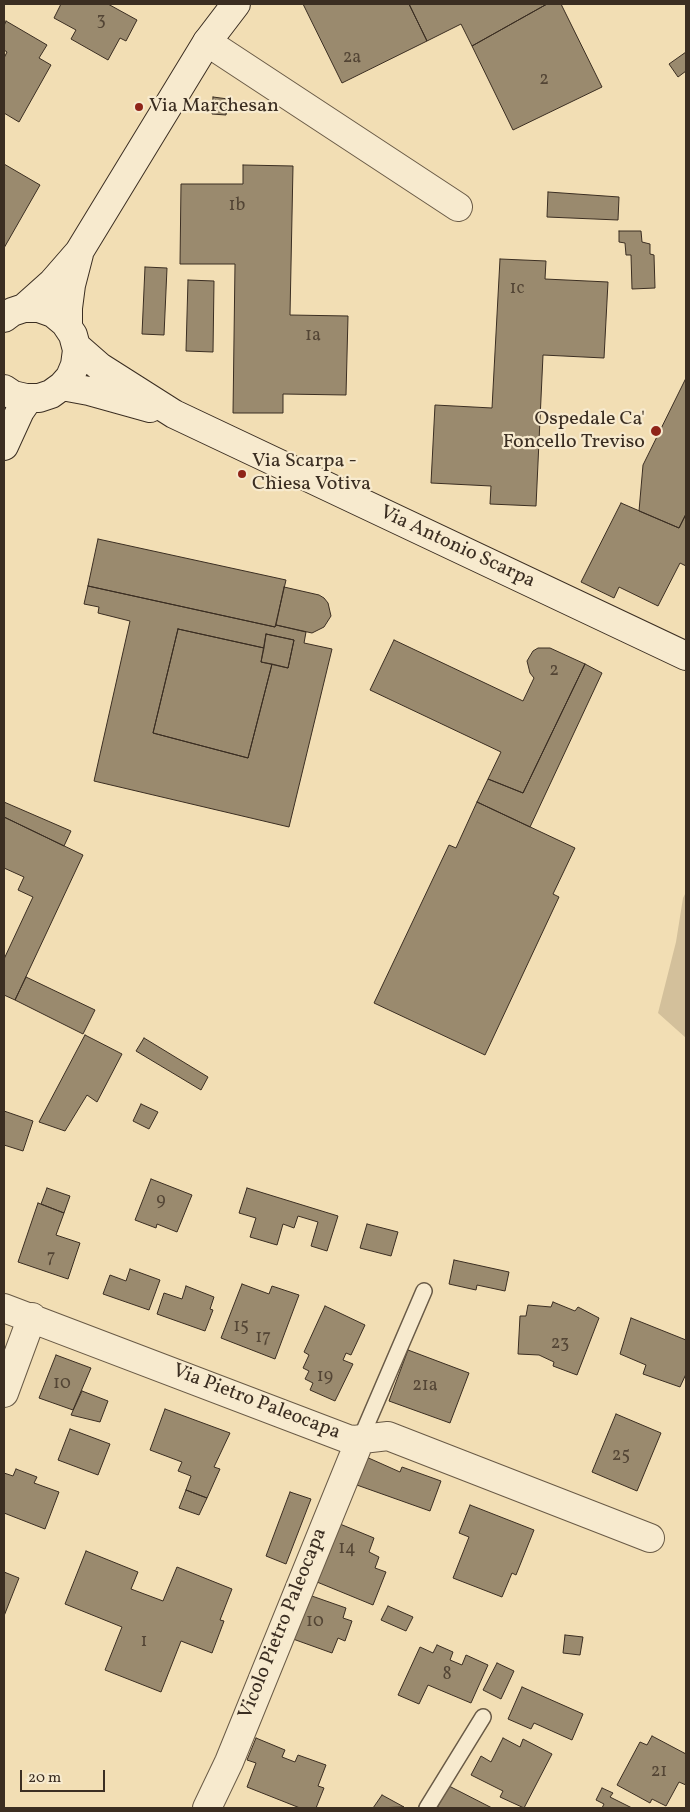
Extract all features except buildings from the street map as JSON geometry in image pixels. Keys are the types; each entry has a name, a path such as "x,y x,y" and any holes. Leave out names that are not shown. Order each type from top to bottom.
{"street":[{"path":"208,42 225,4"},
{"path":"14,313 52,283 79,252 208,42 236,4"},
{"path":"208,42 458,207"},
{"path":"4,446 20,411 16,393 39,398 51,394 70,377 75,365 68,308 79,252"},
{"name":"Via Antonio Scarpa","path":"14,313 39,308 53,313 65,323 72,337 100,366 174,414 686,656"},
{"name":"Via Antonio Scarpa","path":"62,386 89,391 174,414"},
{"name":"Via Pietro Paleocapa","path":"4,1308 348,1438 360,1440 388,1436 650,1538"},
{"path":"4,1393 32,1317"},
{"name":"Vicolo Pietro Paleocapa","path":"207,1808 229,1762 360,1440"}],"lane":[{"path":"360,1440 424,1291"},
{"path":"427,1808 483,1717"}],"shaded area":[{"path":"686,892 686,1038 658,1013 676,942 683,898"}],"place":[{"name":"Via Marchesan","path":"139,107"},
{"name":"Ospedale Ca' Foncello Treviso","path":"656,431"},
{"name":"Via Scarpa - Chiesa Votiva","path":"242,474"}]}
